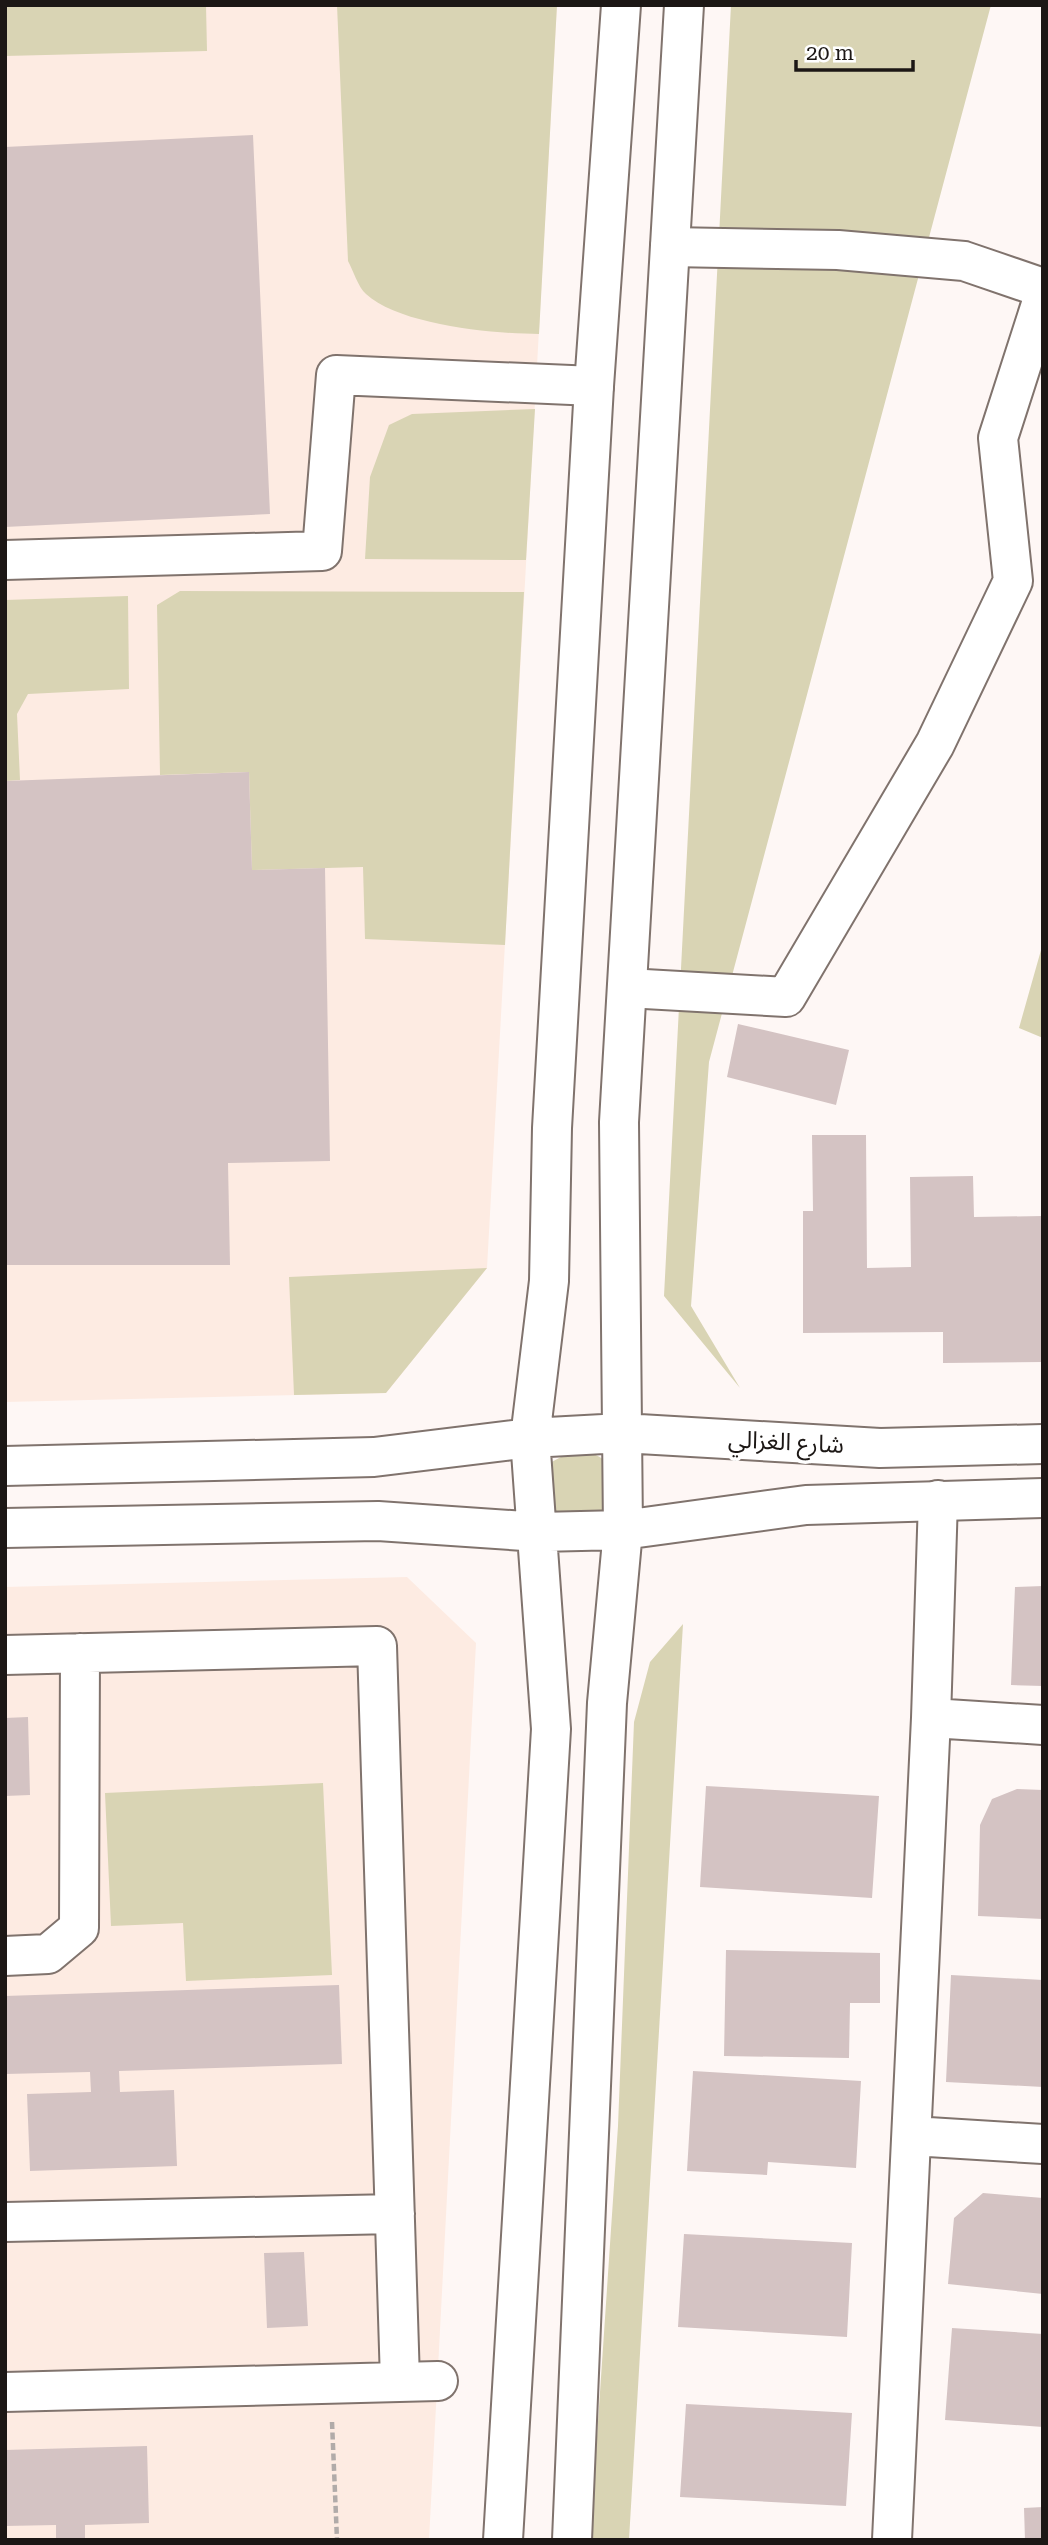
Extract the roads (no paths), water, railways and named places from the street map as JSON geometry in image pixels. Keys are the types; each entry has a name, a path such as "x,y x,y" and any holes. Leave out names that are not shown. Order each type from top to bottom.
{"main road":[{"path":"503,2540 551,1729 539,1532 530,1438 549,1281 552,1128 594,386 621,5"},
{"path":"572,2540 607,1703 623,1530 619,1122 684,5"},
{"path":"670,247 838,250 964,261 1043,288"},
{"path":"627,988 786,997 935,744 1013,581 998,438 1043,298"},
{"path":"5,560 322,551 335,375 594,386"},
{"name":"شارع الغزالي","path":"5,1466 374,1457 530,1438 622,1433 880,1448 1043,1444"},
{"path":"5,1528 378,1521 539,1532 623,1530 806,1505 1043,1498"},
{"path":"892,2540 931,1718 938,1500"},
{"path":"5,1655 377,1646 395,2214 419,2381 5,2392"},
{"path":"5,1955 48,1954 79,1928 80,1653"},
{"path":"931,1718 1043,1725"},
{"path":"912,2136 1043,2144"},
{"path":"5,2222 395,2214"}]}
